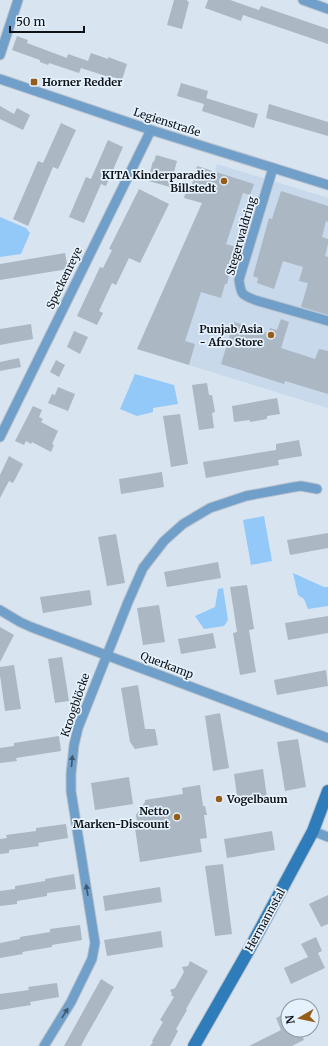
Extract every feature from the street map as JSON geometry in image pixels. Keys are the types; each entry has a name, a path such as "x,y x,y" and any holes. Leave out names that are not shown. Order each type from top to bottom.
{"street":[{"path":"0,55 18,0"},
{"path":"304,0 328,8"},
{"name":"Legienstraße","path":"0,79 151,130 328,185"},
{"name":"Speckenreye","path":"0,437 151,130"},
{"name":"Stegerwaldring","path":"273,168 239,280 241,291 245,296 255,300 328,321"},
{"name":"Kroogblöcke","path":"44,1046 71,1002 92,958 94,942 93,927 73,803 71,774 74,745 78,728 106,655 143,568 164,540 183,524 210,508 246,496 301,486 317,489"},
{"name":"Querkamp","path":"0,610 31,627 328,738"},
{"name":"Hermannstal","path":"194,1046 250,948 313,831 328,790"},
{"path":"313,831 328,837"}],"shaded area":[{"path":"217,164 328,198 328,408 137,349 178,258 205,204"},
{"path":"0,217 26,228 30,233 21,254 0,257"},
{"path":"135,374 174,385 178,404 153,408 153,412 137,416 120,409"},
{"path":"264,516 272,561 251,565 243,520"},
{"path":"293,573 324,587 328,587 328,606 308,609 304,599 298,595"},
{"path":"223,588 228,620 224,626 204,629 195,616 215,607 218,589"}],"building":[{"path":"174,0 187,0 189,2 182,29 167,25"},
{"path":"208,0 230,0 259,10 261,6 328,29 328,44 243,15 241,21 205,8"},
{"path":"17,36 28,40 27,43 67,58 68,54 88,61 91,53 127,64 122,80 81,68 79,73 49,63 48,65 40,62 40,60 12,50"},
{"path":"181,83 208,91 206,98 258,114 254,128 202,111 204,104 177,96"},
{"path":"269,104 328,122 328,136 266,118"},
{"path":"0,106 14,114 17,108 30,115 23,130 0,119"},
{"path":"61,123 76,130 58,169 53,167 28,226 13,219 38,161 43,163"},
{"path":"108,140 123,147 106,186 101,184 84,223 69,217 86,177 91,179"},
{"path":"156,155 177,161 170,187 145,180 147,172 150,172"},
{"path":"197,166 254,184 250,195 243,193 226,244 236,247 228,272 230,272 227,284 225,284 221,298 201,292 185,341 195,344 189,365 137,349 202,203 184,198 187,187 191,188"},
{"path":"139,189 169,204 140,263 129,258 116,285 112,283 99,311 103,313 97,325 77,316 100,267 103,268 112,250 109,249"},
{"path":"281,191 328,206 328,222 326,221 322,237 328,239 325,256 328,257 328,315 301,307 308,283 299,281 303,267 283,261 274,289 257,283 258,278 253,276 269,218 272,219"},
{"path":"65,253 68,269 0,280 0,264"},
{"path":"281,319 289,322 281,348 315,359 319,349 328,351 328,394 285,381 284,384 221,364 234,322 268,333 270,328 277,330"},
{"path":"31,324 33,339 0,345 0,329"},
{"path":"74,331 88,337 80,354 67,347"},
{"path":"19,358 21,367 0,371 0,362"},
{"path":"56,360 65,365 59,377 50,372"},
{"path":"207,383 209,395 212,395 215,412 212,413 214,428 199,430 192,385"},
{"path":"58,387 75,394 68,411 48,403 52,394 55,395"},
{"path":"277,398 280,414 267,416 267,419 250,422 250,420 234,422 232,406"},
{"path":"33,406 42,410 39,417 43,419 41,422 58,431 52,444 54,445 51,452 32,442 31,444 26,441 24,445 15,441"},
{"path":"180,414 188,464 171,467 163,416"},
{"path":"299,440 302,456 278,460 279,465 206,478 203,462 276,450 276,444"},
{"path":"9,456 23,464 13,483 9,481 0,498 0,475"},
{"path":"162,472 164,487 121,494 119,479"},
{"path":"328,533 328,548 290,555 287,540"},
{"path":"116,534 125,583 107,586 98,537"},
{"path":"218,562 221,578 167,587 164,572"},
{"path":"247,585 254,629 249,630 256,672 240,675 233,633 237,632 230,587"},
{"path":"90,590 92,605 43,613 40,597"},
{"path":"159,605 165,642 143,645 137,608"},
{"path":"328,616 328,633 288,640 285,623"},
{"path":"0,627 14,635 0,662"},
{"path":"213,633 216,648 181,654 178,639"},
{"path":"62,657 69,701 55,703 48,659"},
{"path":"14,665 21,709 5,711 0,667"},
{"path":"326,670 328,686 277,695 274,680"},
{"path":"138,685 145,729 155,729 158,745 135,749 130,742 121,688"},
{"path":"220,713 229,768 213,771 205,716"},
{"path":"59,736 61,751 16,758 17,761 0,763 0,748 14,746 14,743"},
{"path":"298,739 306,787 285,791 277,742"},
{"path":"263,769 267,798 238,803 234,774"},
{"path":"129,777 133,804 95,810 91,783"},
{"path":"200,785 203,806 205,806 207,815 204,815 207,838 200,839 202,852 140,862 135,828 138,828 136,815 145,800 183,794 182,788"},
{"path":"66,824 68,838 38,843 39,846 9,850 9,853 0,854 0,839 7,838 6,835 36,831 36,828"},
{"path":"272,831 275,850 227,858 224,839"},
{"path":"223,864 232,934 215,936 205,866"},
{"path":"74,874 76,889 47,893 47,896 17,901 17,904 0,906 0,891 15,889 15,886 45,881 45,879"},
{"path":"160,887 162,902 105,911 103,896"},
{"path":"328,895 328,924 321,927 309,904"},
{"path":"80,925 82,940 52,945 52,947 22,952 23,954 0,958 0,943 20,939 20,937 50,932 50,929"},
{"path":"161,931 163,947 107,956 104,940"},
{"path":"316,937 322,951 318,953 325,968 291,984 284,968 308,957 301,944"},
{"path":"190,961 208,971 186,1009 187,1010 176,1029 178,1031 170,1046 150,1046 163,1022 160,1020 174,997 171,995 170,990 175,988 184,972 182,967 188,966"},
{"path":"101,979 114,987 81,1046 64,1046"},
{"path":"57,983 59,997 30,1002 31,1005 0,1010 0,994 29,990 28,987"},
{"path":"280,1016 280,1028 276,1018"},
{"path":"280,1030 280,1038 303,1038 304,1040 292,1046 249,1046"}],"place":[{"name":"Horner Redder","path":"34,82"},
{"name":"KITA Kinderparadies Billstedt","path":"224,181"},
{"name":"Punjab Asia - Afro Store","path":"271,335"},
{"name":"Vogelbaum","path":"219,799"},
{"name":"Netto Marken-Discount","path":"177,817"}]}
